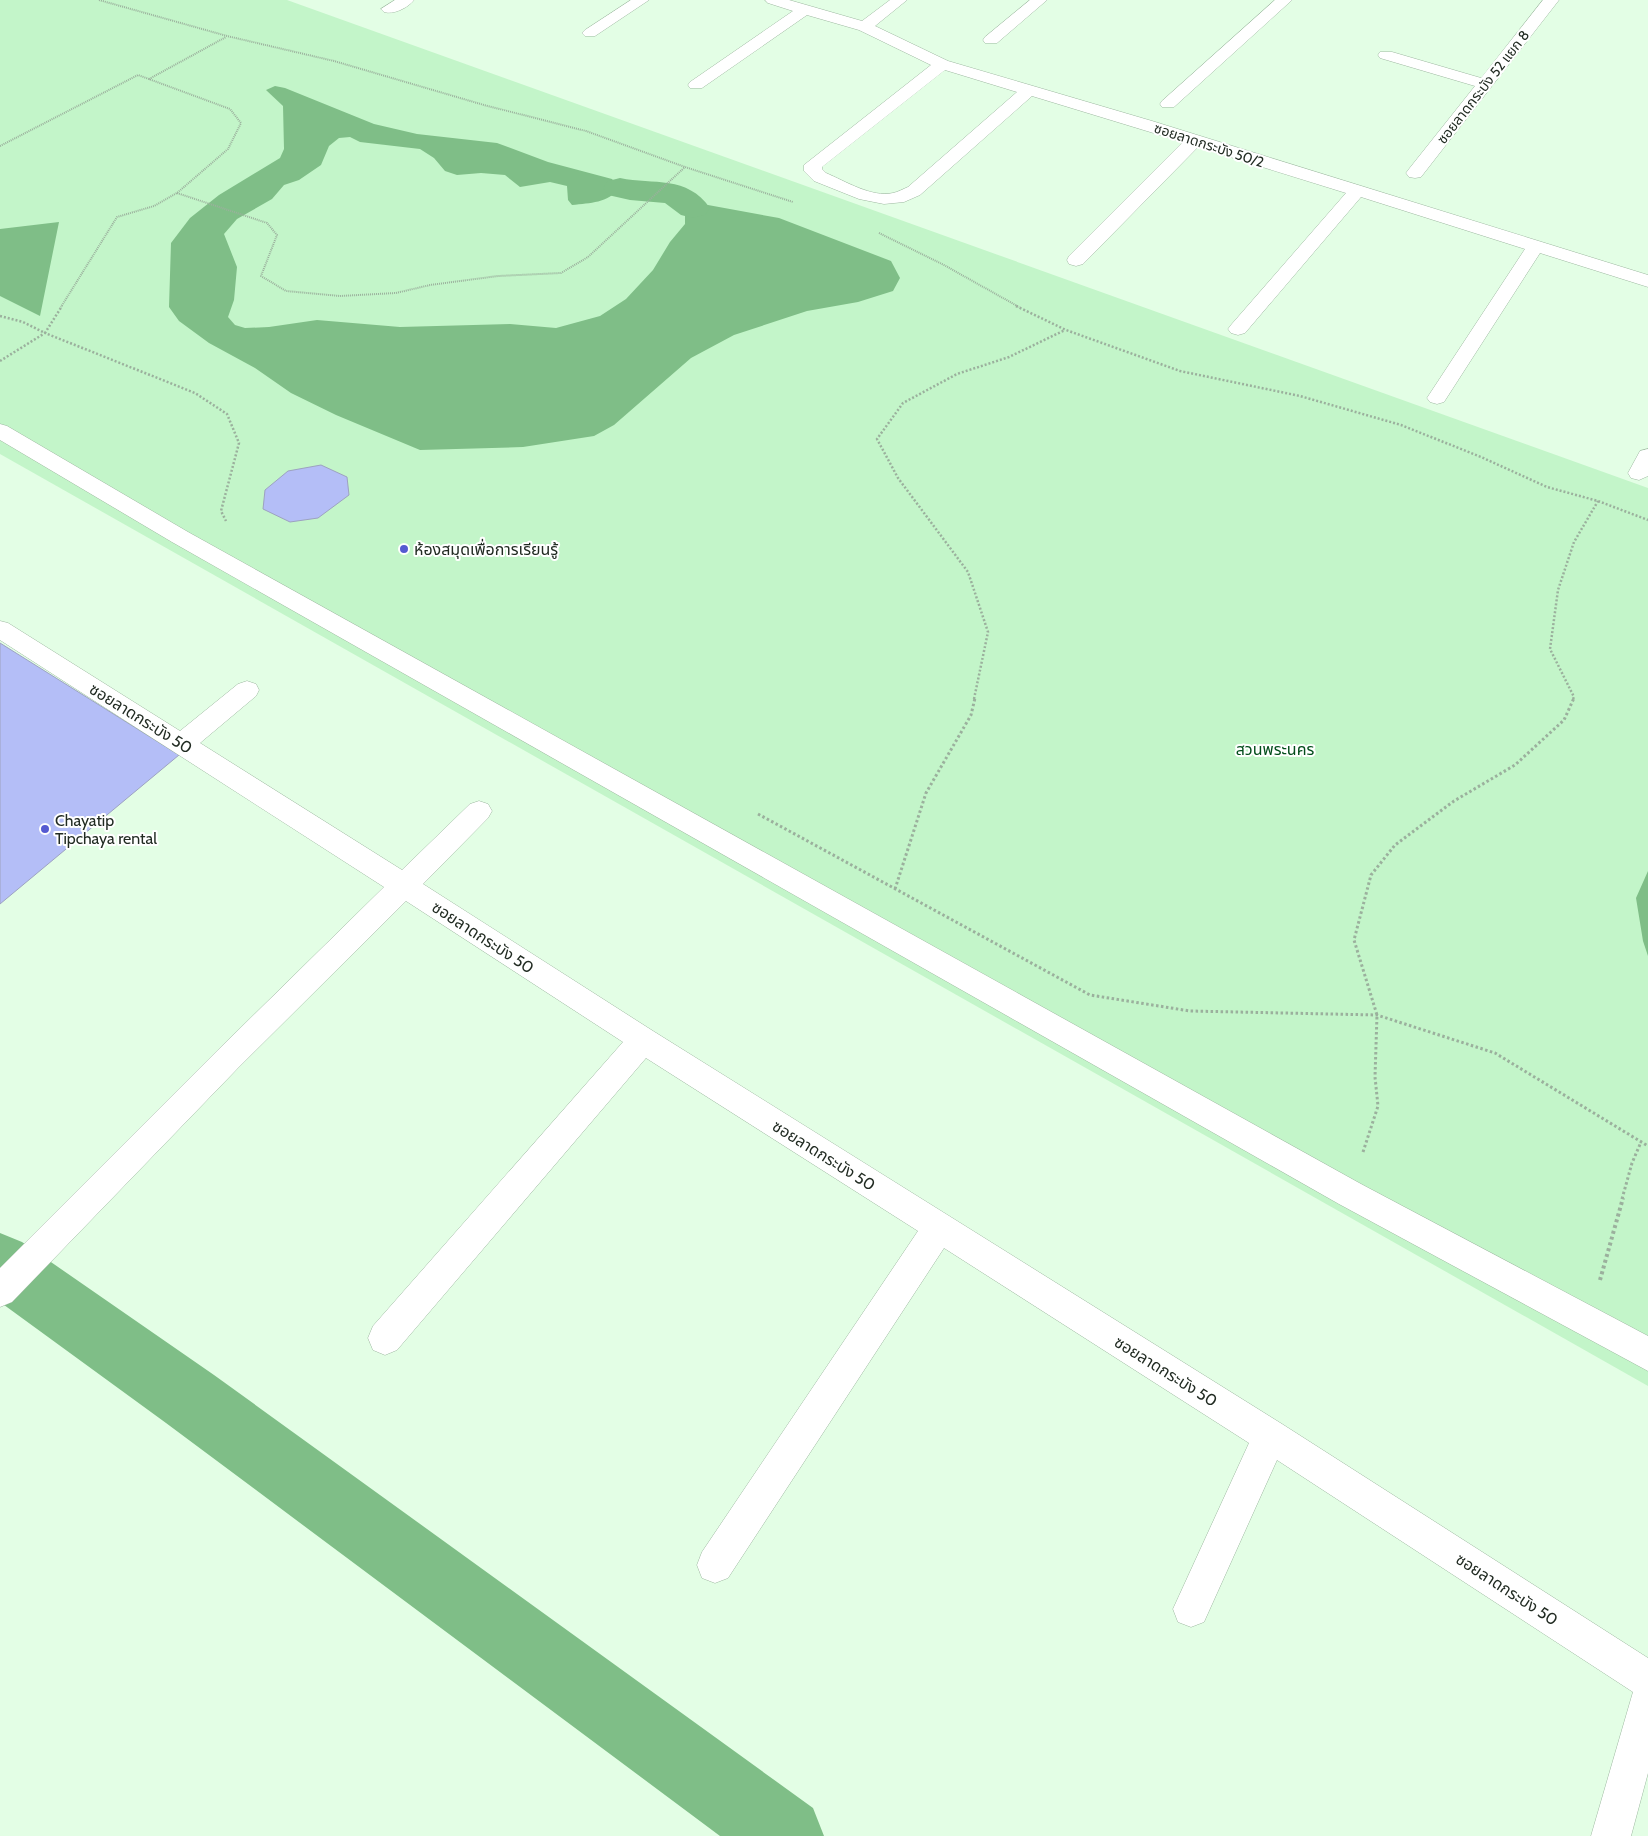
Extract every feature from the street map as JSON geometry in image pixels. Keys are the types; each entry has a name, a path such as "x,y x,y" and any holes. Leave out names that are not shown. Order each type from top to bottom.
{"street":[{"path":"388,9 406,0"},
{"path":"590,33 641,0"},
{"name":"ซอยลาดกระบัง 50/2","path":"773,0 864,26 942,64 1648,281"},
{"path":"864,26 899,0"},
{"path":"992,40 1039,0"},
{"path":"1168,104 1284,0"},
{"name":"ซอยลาดกระบัง 52 แยก 8","path":"1415,173 1551,0"},
{"path":"696,85 805,9"},
{"path":"1386,54 1485,84"},
{"path":"942,64 813,165 813,171 820,177 875,197 891,199 903,196 914,191 1029,90"},
{"path":"1076,260 1194,141"},
{"path":"1238,329 1356,191"},
{"path":"1437,398 1536,246"},
{"path":"0,432 180,537 1350,1194 1648,1354"},
{"name":"ซอยลาดกระบัง 50","path":"0,629 643,1040 1270,1436 1648,1680"},
{"path":"182,744 247,690"},
{"path":"0,1291 74,1214 479,811"},
{"path":"385,1338 643,1040"},
{"path":"715,1565 939,1228"},
{"path":"1191,1609 1270,1436"},
{"path":"1611,1836 1648,1702"}],"path":[{"path":"99,0 227,36 334,60 484,105 586,131 685,168 794,202"},
{"path":"149,79 227,36"},
{"path":"0,146 138,75 230,109 241,122 228,149 177,193 154,206 117,217 44,333 0,361"},
{"path":"177,193 267,223 278,235 268,254 261,276 286,291 340,296 396,293 430,285 498,276 561,273 588,258 685,168"},
{"path":"873,230 944,265 1005,301 1066,330 1180,371 1300,396 1402,425 1481,457 1547,487 1598,501 1648,520"},
{"path":"0,316 23,322 44,333 195,393 227,414 239,443 221,510 229,528"},
{"path":"896,888 926,793 971,715 988,632 968,572 898,478 877,439 903,403 956,374 1009,357 1066,330"},
{"path":"1350,1194 1378,1106 1375,1077 1377,1015 1354,940 1371,875 1395,845 1454,801 1514,765 1564,720 1574,697 1550,649 1558,590 1574,542 1598,501"},
{"path":"758,814 1090,995 1190,1011 1377,1015 1495,1053 1648,1146"},
{"path":"1589,1322 1632,1163 1641,1142"}],"green space":[{"name":"สวนพระนคร","path":"0,0 287,0 1648,488 1648,1386 0,454"}],"shaded area":[{"path":"275,86 285,88 374,124 417,134 497,143 548,162 612,179 620,188 610,197 592,203 572,205 568,200 567,186 550,182 520,187 505,175 481,173 457,175 445,171 434,158 420,149 360,142 350,137 339,138 329,146 321,165 299,180 284,185 272,199 237,219 224,234 237,267 234,300 228,317 235,325 245,328 269,327 317,320 400,327 510,324 556,328 600,316 626,299 653,270 670,242 685,224 685,215 693,208 708,205 779,218 891,261 900,278 893,291 858,302 807,311 734,335 691,358 614,425 594,436 523,447 420,450 336,415 291,393 255,368 209,343 179,321 169,307 171,243 190,218 219,195 280,158 284,149 283,106 266,90"},
{"path":"59,222 40,316 0,296 0,229"},
{"path":"1648,871 1648,956 1643,941 1636,898"}],"building":[{"path":"321,465 347,477 349,495 318,518 290,522 263,509 265,490 288,471"},
{"name":"Chayatip Tipchaya rental","path":"0,643 179,755 0,904"}],"waterway":[{"path":"620,188 677,195 693,208"},
{"path":"0,1264 190,1399 785,1836"}],"place":[{"name":"ห้องสมุดเพื่อการเรียนรู้","path":"404,549"},
{"name":"Chayatip Tipchaya rental","path":"45,829"}]}
